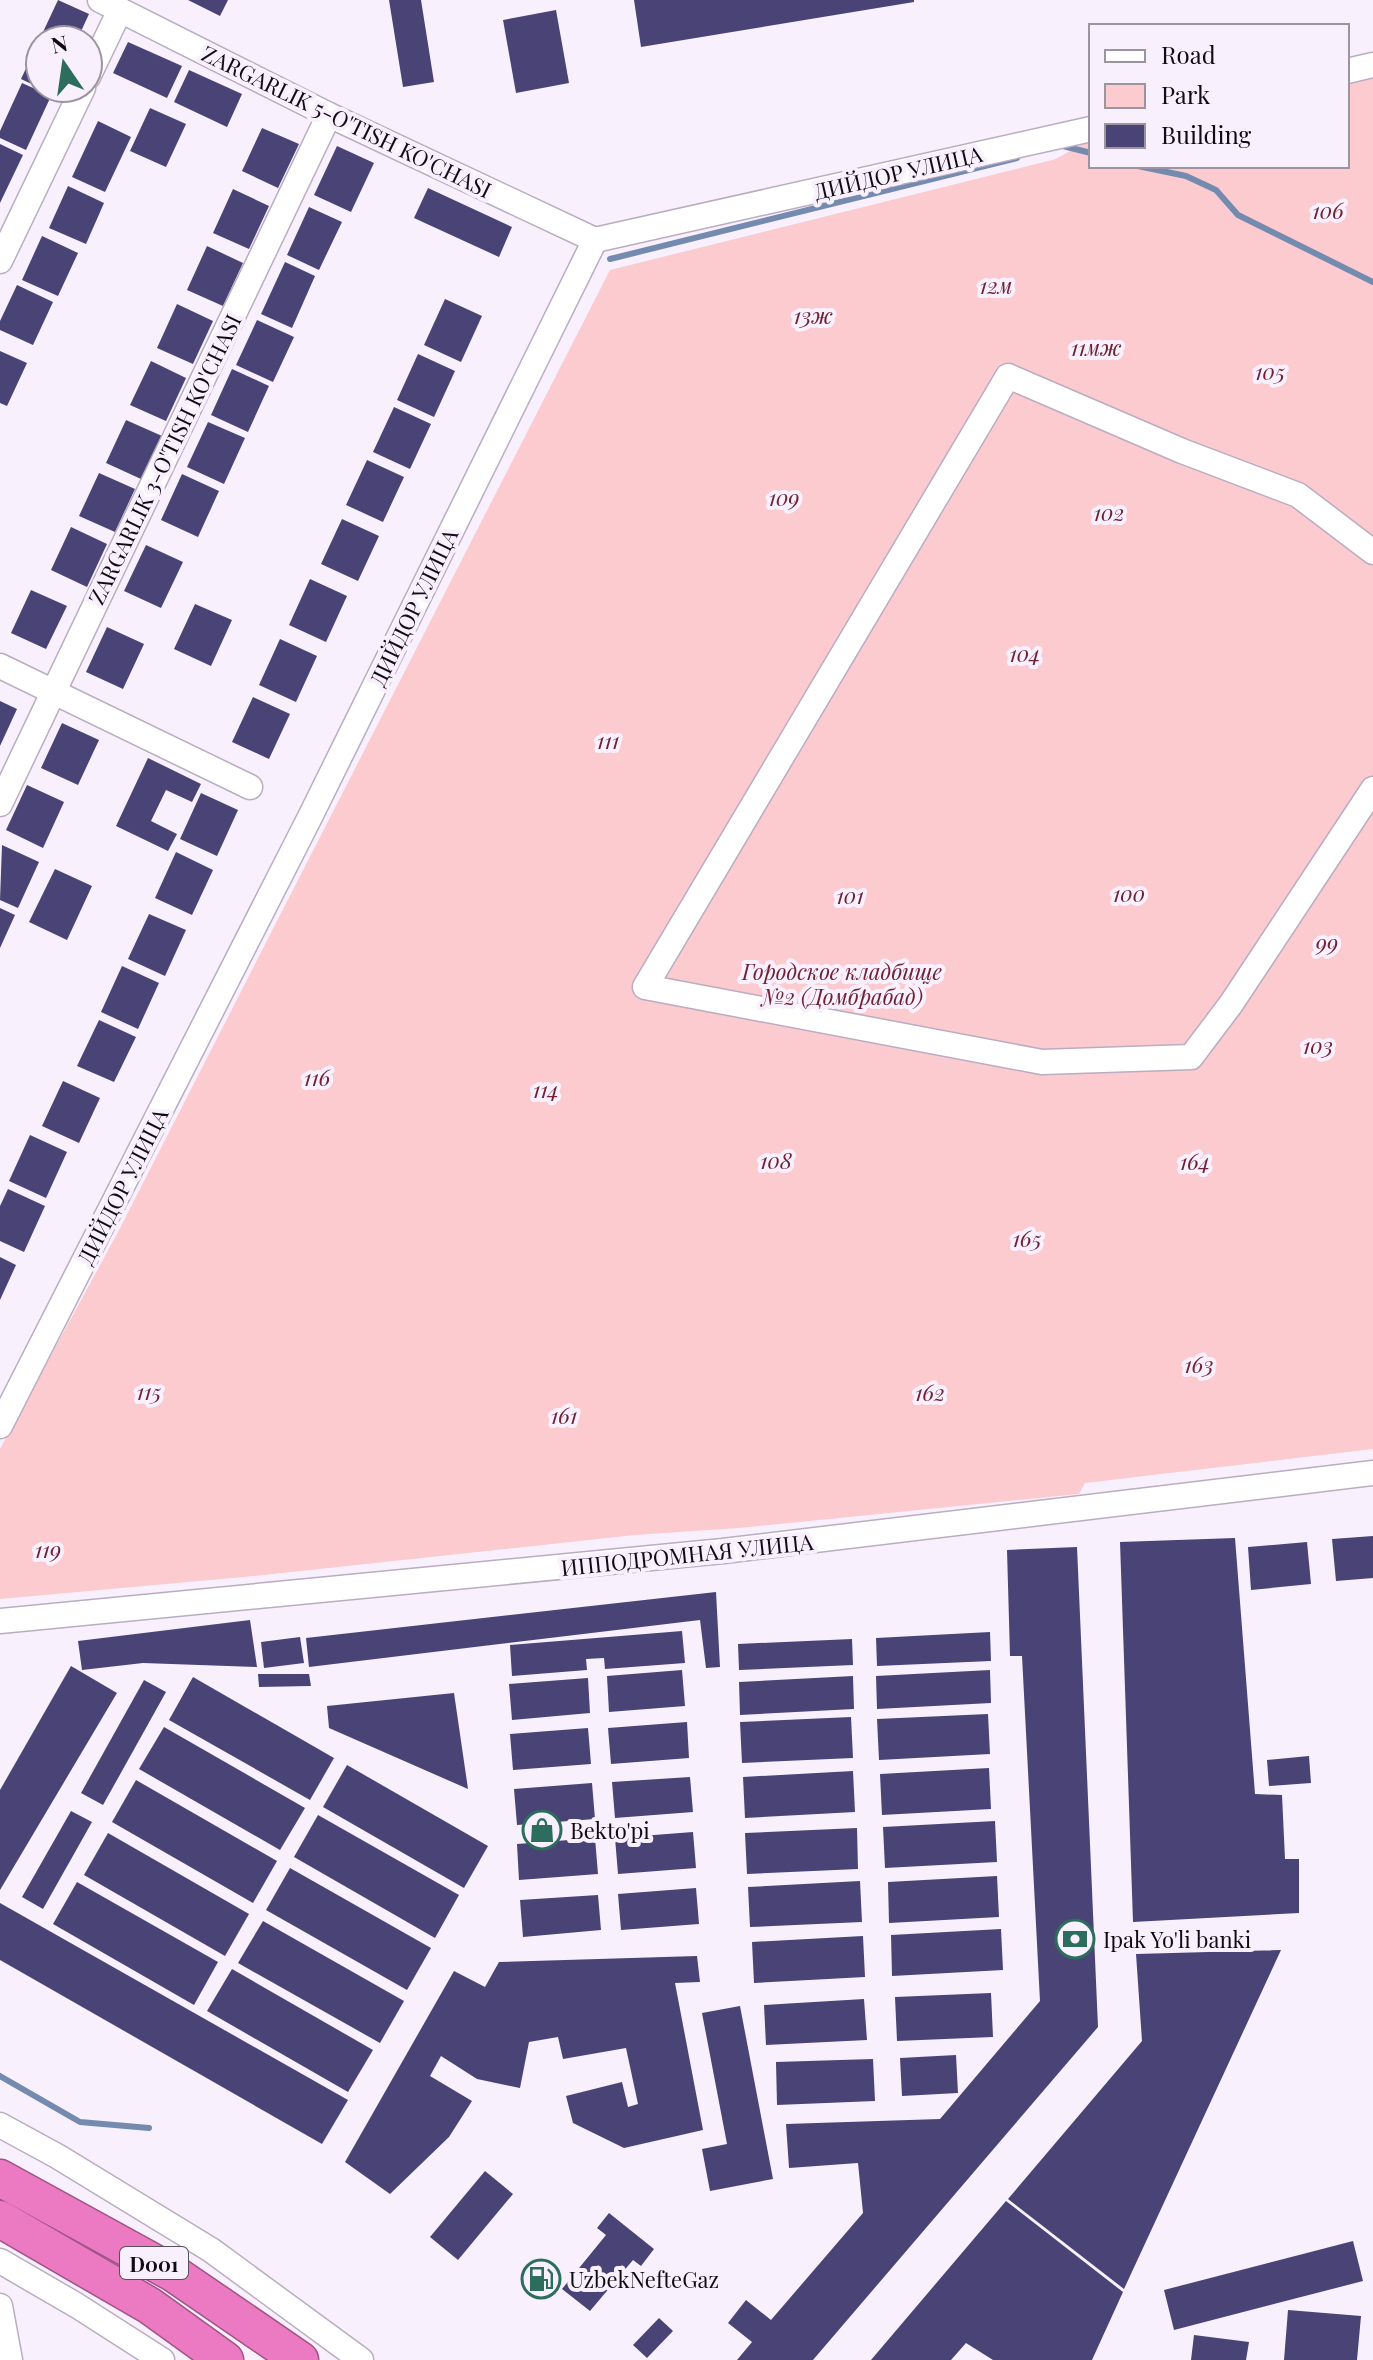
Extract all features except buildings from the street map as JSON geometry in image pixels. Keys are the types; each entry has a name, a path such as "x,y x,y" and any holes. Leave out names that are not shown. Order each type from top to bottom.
{"highway":[{"name":"D001","path":"0,2178 173,2273 300,2360"},
{"name":"D001","path":"0,2219 150,2306 225,2360"}],"street":[{"path":"104,25 110,5"},
{"name":"ZARGARLIK 5-O'TISH KO'CHASI","path":"110,5 329,115 595,240"},
{"path":"1349,71 1373,65"},
{"path":"0,261 75,104"},
{"name":"ZARGARLIK 3-O'TISH KO'CHASI","path":"0,804 329,115"},
{"name":"ДИЙДОР УЛИЦА","path":"0,1426 310,817 595,240 1089,129"},
{"path":"1373,552 1298,495 1182,451 1008,376 645,987 1042,1062 1191,1057 1231,1004 1373,789"},
{"path":"0,666 250,787"},
{"name":"ИППОДРОМНАЯ УЛИЦА","path":"0,1621 723,1551 1373,1473"},
{"path":"0,2125 211,2250 361,2360"},
{"path":"0,2261 162,2360"},
{"path":"0,2306 10,2360"}],"green space":[{"name":"Городское кладбище №2 (Домбрабад)","path":"1373,76 1373,1449 1085,1483 1079,1494 0,1599 0,1449 118,1232 610,270 1056,159 1089,140 1089,168 1349,168 1349,81"}],"waterway":[{"path":"1063,146 1089,152"},
{"path":"610,259 1017,158"},
{"path":"1148,168 1186,176 1216,190 1238,215 1373,282"},
{"path":"0,2076 80,2122 149,2128"}],"place":[{"name":"Bekto'pi","path":"542,1830"},
{"name":"Ipak Yo'li banki","path":"1075,1939"},
{"name":"UzbekNefteGaz","path":"541,2279"}],"park label":[{"name":"106","path":"1328,210"},
{"name":"12м","path":"996,285"},
{"name":"13ж","path":"813,315"},
{"name":"11мж","path":"1096,347"},
{"name":"105","path":"1270,371"},
{"name":"109","path":"784,497"},
{"name":"102","path":"1109,512"},
{"name":"104","path":"1025,653"},
{"name":"111","path":"608,740"},
{"name":"100","path":"1129,893"},
{"name":"101","path":"850,895"},
{"name":"99","path":"1327,942"},
{"name":"103","path":"1318,1045"},
{"name":"116","path":"317,1077"},
{"name":"114","path":"546,1089"},
{"name":"108","path":"776,1160"},
{"name":"164","path":"1195,1161"},
{"name":"165","path":"1027,1238"},
{"name":"163","path":"1199,1364"},
{"name":"115","path":"149,1391"},
{"name":"162","path":"930,1392"},
{"name":"161","path":"564,1415"},
{"name":"119","path":"48,1549"}]}
